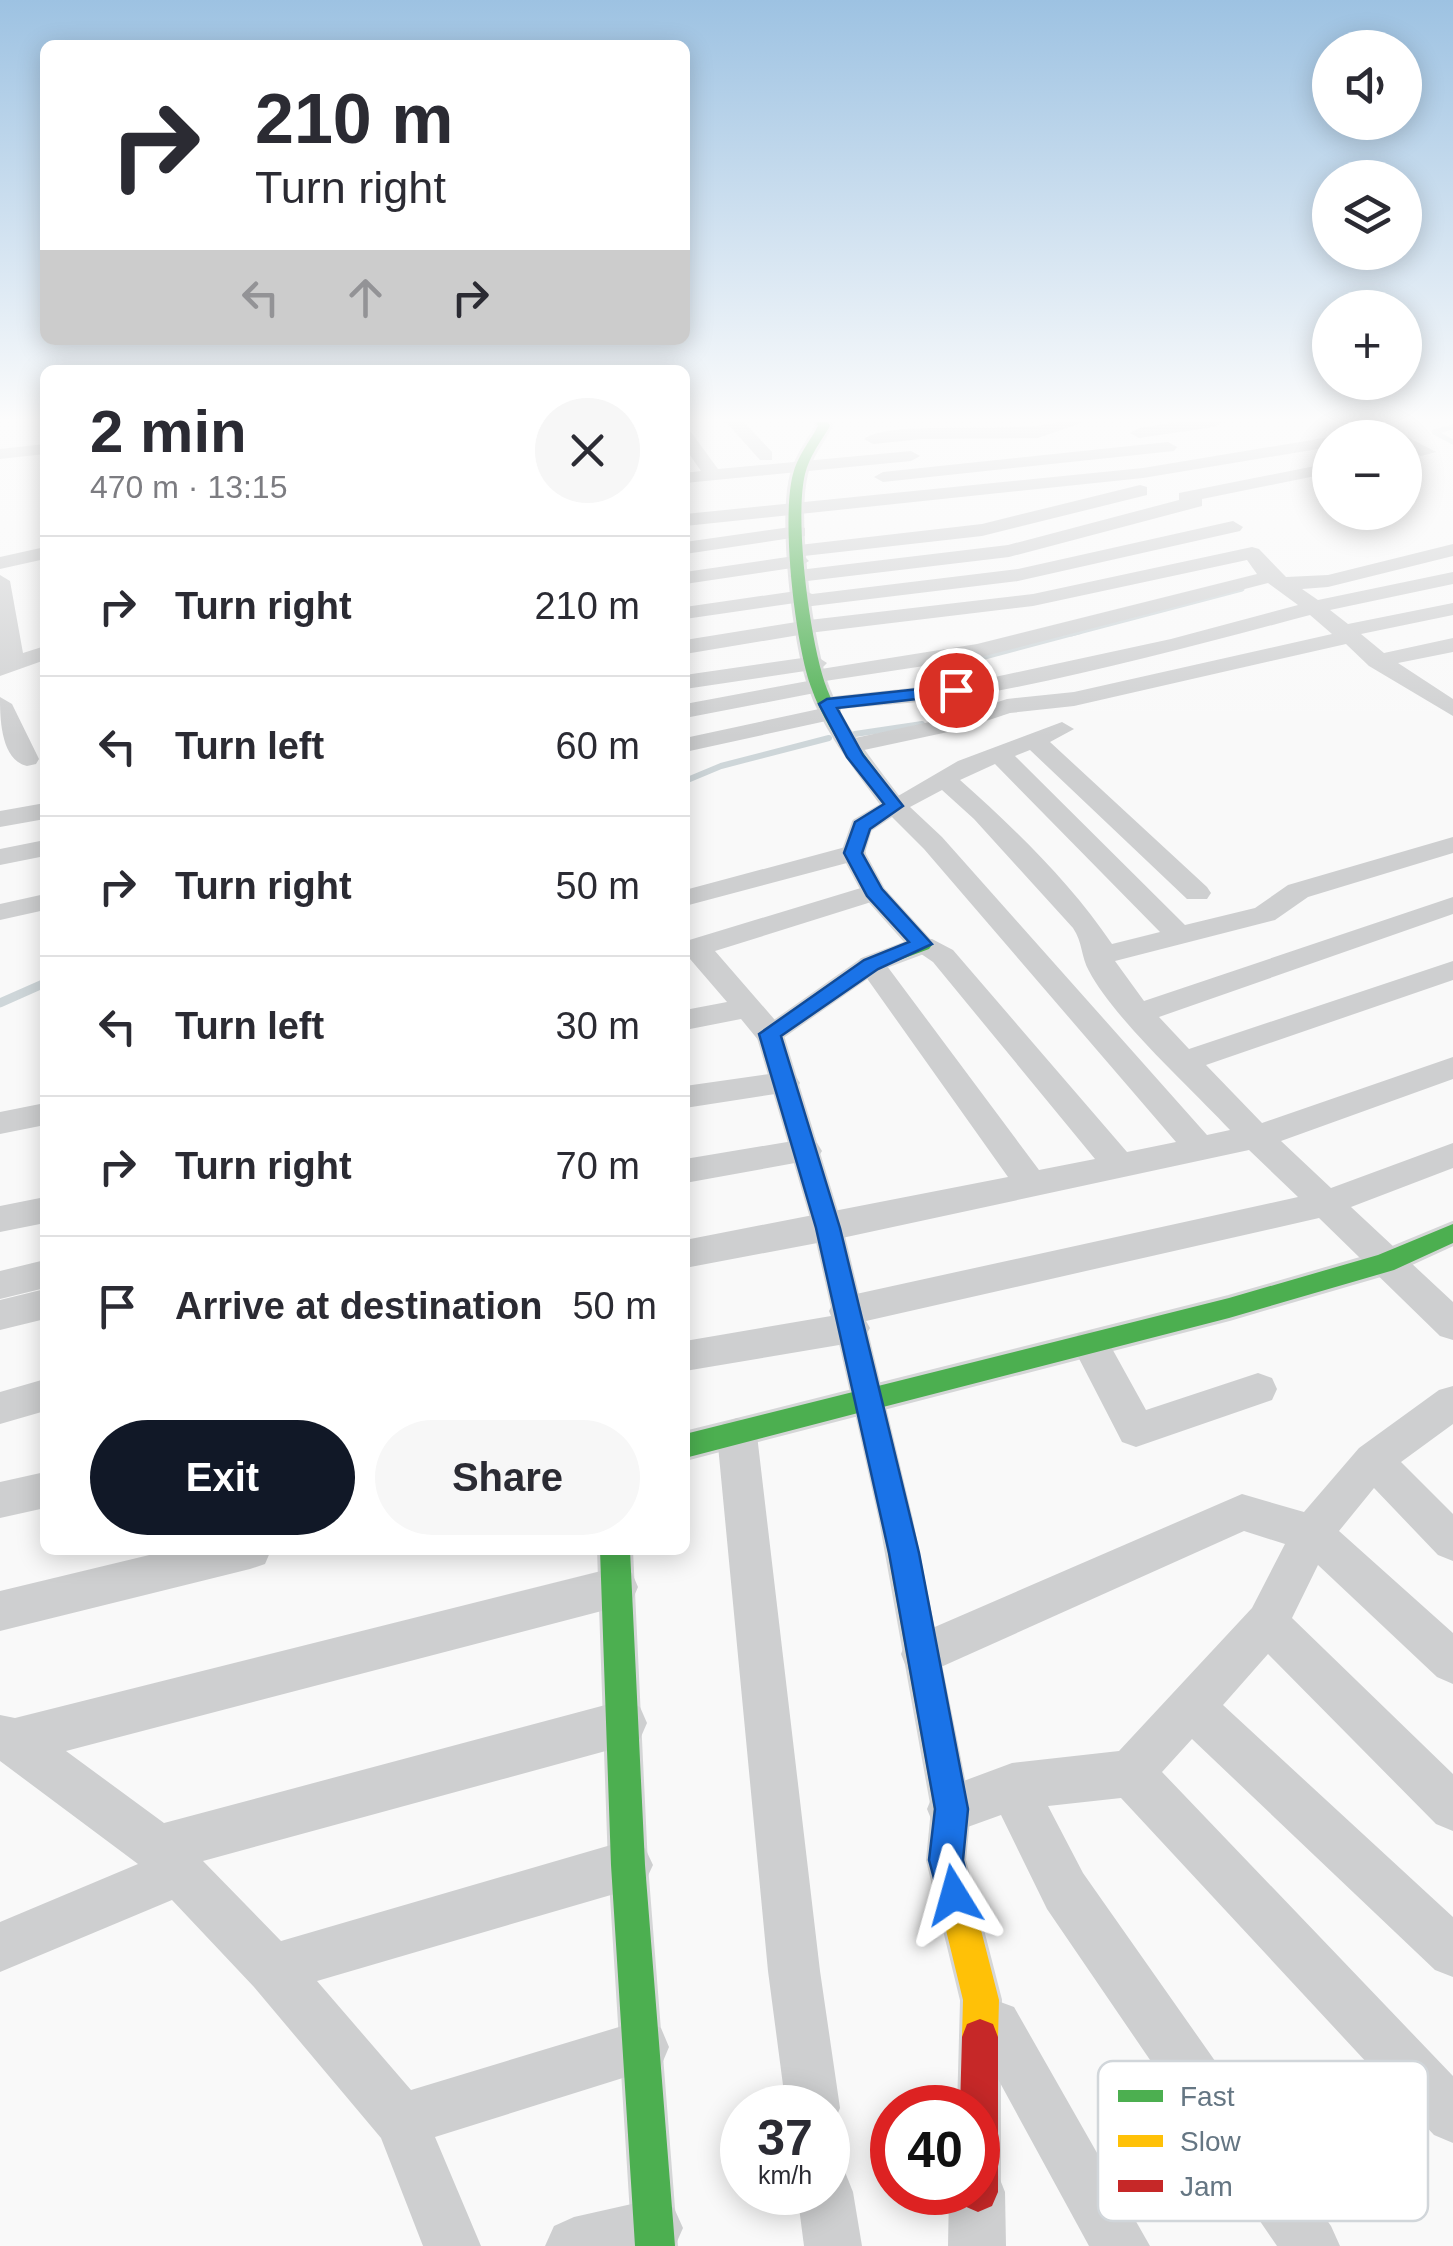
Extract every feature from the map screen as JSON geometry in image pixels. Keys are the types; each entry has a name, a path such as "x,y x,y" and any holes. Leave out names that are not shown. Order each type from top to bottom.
{"street":[{"path":"690,547 756,527"},
{"path":"690,575 780,527"},
{"path":"690,609 790,527"},
{"path":"809,527 809,627 821,688 850,746 894,806 933,843 1200,1148"},
{"path":"861,527 1018,575 1234,527 1274,580 1314,607 1378,661 1453,709"},
{"path":"888,527 1008,551 1093,527"},
{"path":"953,527 982,530 995,527"},
{"path":"690,710 821,688 1274,580 1328,581 1453,550"},
{"path":"690,646 809,627 1034,600 1252,553"},
{"path":"0,563 40,554"},
{"path":"690,682 966,689 1174,645 1314,607 1453,578"},
{"path":"0,581 7,667 40,655"},
{"path":"850,746 954,724 1006,706 1074,698 1453,609"},
{"path":"1378,661 1453,645"},
{"path":"1424,693 1453,686"},
{"path":"690,743 821,688"},
{"path":"0,704 28,759"},
{"path":"1062,729 944,779 894,806 861,826 853,853 874,892 922,944 942,956 1119,1166"},
{"path":"1034,740 1197,893"},
{"path":"999,754 1182,937"},
{"path":"944,779 983,814 1083,922 1102,955 1101,968 1138,1014 1255,1136 1453,1325"},
{"path":"0,800 40,793"},
{"path":"0,819 40,812"},
{"path":"1102,955 1266,914 1298,892 1453,845"},
{"path":"0,856 40,849"},
{"path":"690,897 853,853"},
{"path":"874,892 691,949 770,1034 828,1228 923,1654 951,1809 946,1860 980,2000 979,2085"},
{"path":"0,912 40,903"},
{"path":"1138,1014 1453,905"},
{"path":"770,1034 871,964 922,944"},
{"path":"871,964 1031,1184"},
{"path":"1153,1094 1192,1071 1453,970"},
{"path":"690,1019 745,1009"},
{"path":"690,1253 828,1228 1255,1136 1451,1071"},
{"path":"690,1096 784,1082"},
{"path":"0,1123 40,1115"},
{"path":"690,1170 804,1151"},
{"path":"690,1355 1324,1204 1449,1161"},
{"path":"0,1219 40,1211"},
{"path":"690,1445 1091,1345 1385,1263 1453,1233"},
{"path":"0,1285 40,1275"},
{"path":"0,1316 40,1305"},
{"path":"1091,1345 1136,1430 1258,1389"},
{"path":"0,1408 40,1397"},
{"path":"951,1809 1012,1787 1130,1773 1266,1623 1312,1532 1373,1460 1450,1409"},
{"path":"737,1435 794,1972 810,2085"},
{"path":"1373,1460 1453,1542"},
{"path":"0,1500 40,1491"},
{"path":"923,1654 1242,1512 1312,1532 1453,1662"},
{"path":"0,1611 230,1555"},
{"path":"7,1740 616,1568 628,1865 654,2237 574,2246"},
{"path":"1266,1623 1453,1807"},
{"path":"1192,1707 1453,1952"},
{"path":"0,1947 168,1861 624,1722"},
{"path":"7,1740 168,1861 272,1969 401,2120 452,2246"},
{"path":"1130,1773 1401,2061"},
{"path":"1012,1787 1065,1890 1183,2061"},
{"path":"272,1969 628,1865"},
{"path":"980,2000 1098,2206"},
{"path":"401,2120 642,2047"},
{"path":"1428,2089 1453,2116"},
{"path":"828,2215 832,2246"},
{"path":"977,2246 978,2215"},
{"path":"1107,2221 1121,2246"},
{"path":"1293,2221 1310,2246"}],"waterway":[{"path":"1071,634 1242,589"},
{"path":"947,721 952,720 979,658 1080,631"},
{"path":"855,734 922,724"},
{"path":"690,779 721,766 829,738"},
{"path":"0,1003 40,985"}],"traffic: fast":[{"path":"797,527 804,616 819,689 853,750 894,806 861,826 853,853 874,892 922,945 871,964 770,1034 828,1228 896,1520"},
{"path":"690,1445 1229,1308 1385,1263 1453,1233"},
{"path":"615,1555 628,1865 655,2246"}],"traffic: slow":[{"path":"896,1520 951,1809 946,1860 981,2000 980,2037"}],"traffic: jam":[{"path":"979,2085 980,2037"}],"route":[{"path":"954,1895 946,1860 951,1809 904,1553 828,1228 770,1034 871,964 922,944 874,892 853,853 861,826 894,806 856,757 827,704 956,690"}]}
